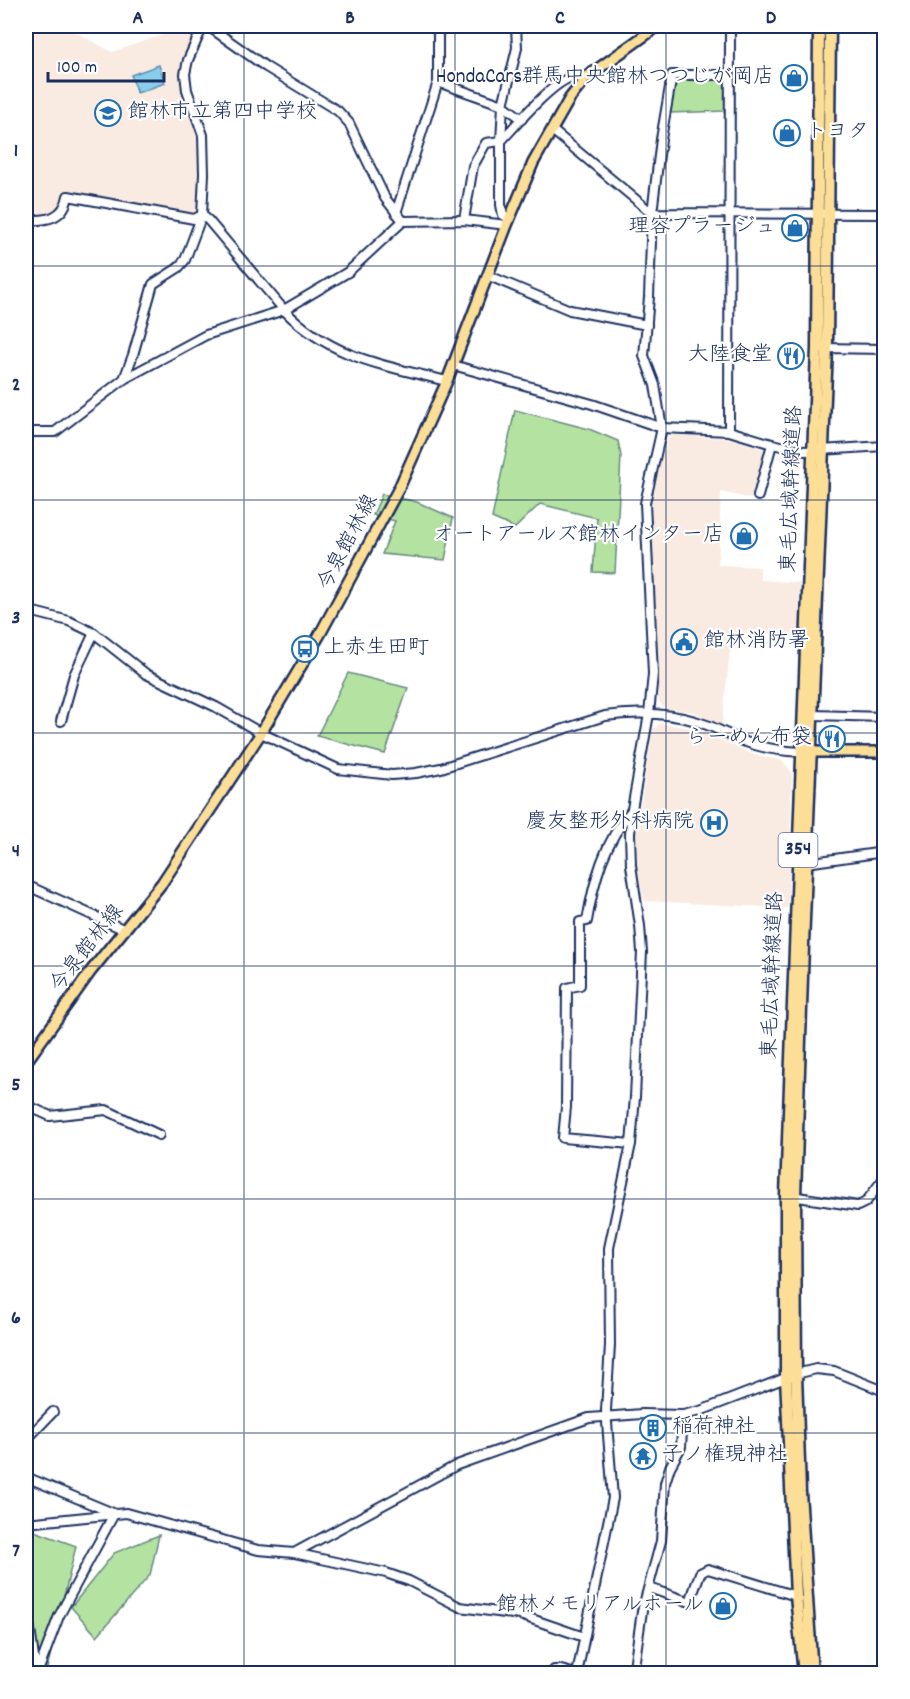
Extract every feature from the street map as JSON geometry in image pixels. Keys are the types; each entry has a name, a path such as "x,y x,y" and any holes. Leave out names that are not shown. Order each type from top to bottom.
{"highway":[{"name":"東毛広域幹線道路","path":"819,26 824,214"},
{"name":"東毛広域幹線道路","path":"790,1195 806,863 806,752 813,715 830,26"},
{"name":"東毛広域幹線道路","path":"804,1674 796,1596 790,1195 819,450"},
{"name":"東毛広域幹線道路","path":"791,1375 812,1674"}],"main road":[{"name":"今泉館林線","path":"26,1062 71,999 162,883 261,733 319,636 399,488 447,381 533,163 570,98 588,76 658,26"},
{"path":"806,752 885,752"}],"street":[{"path":"124,379 153,284 178,268 185,260 202,215 204,174 202,135 187,90 185,74 188,60 203,26"},
{"path":"208,26 266,67 338,111 349,123 385,198 404,221"},
{"path":"396,213 438,82 438,26"},
{"path":"508,222 503,215 501,205 502,105 517,48 516,26"},
{"path":"729,431 730,26"},
{"path":"551,1674 554,1670 561,1670 577,1674 613,1498 606,1410 610,1345 609,1248 631,1144 642,952 630,858 632,809 649,714 653,674 645,503 662,428 655,385 644,356 652,213 672,75 729,75"},
{"path":"464,220 473,166 486,143 501,141 563,81 588,76"},
{"path":"438,82 502,105 522,119"},
{"path":"552,130 652,213 885,214"},
{"path":"26,220 53,219 62,212 68,196 194,219 202,215"},
{"path":"202,215 294,321 324,343 372,363 447,381"},
{"path":"26,432 55,432 124,379 206,335 284,310 348,272 404,221 508,222"},
{"path":"488,275 570,310 647,325"},
{"path":"822,348 885,349"},
{"path":"453,365 592,404 662,428 729,431 772,444 819,450 885,446"},
{"path":"758,496 772,444"},
{"path":"26,610 69,621 94,633 146,674 216,706 261,733 338,769 392,774 416,773 441,768 620,713 649,714 700,723 765,748 806,752"},
{"path":"61,720 74,675 94,633"},
{"path":"813,715 885,717"},
{"path":"631,1144 563,1138 566,1107 567,988 580,985 580,922 587,921 594,881 615,832 632,809"},
{"path":"806,863 885,852"},
{"path":"26,885 125,930"},
{"path":"26,1105 50,1116 106,1110 159,1135"},
{"path":"790,1195 858,1206 866,1202 885,1178"},
{"path":"294,1553 457,1465 589,1418 642,1414 683,1415 700,1411 791,1375 816,1370 834,1371 885,1391"},
{"path":"26,1440 53,1412"},
{"path":"633,1674 638,1632 661,1541 665,1483 670,1467 681,1447 683,1415"},
{"path":"26,1477 114,1514"},
{"path":"26,1523 126,1513 258,1550 294,1553 386,1573 409,1581 460,1607 520,1615 584,1637"},
{"path":"37,1674 59,1616 114,1514"},
{"path":"649,1588 690,1602 700,1573 708,1569 796,1596"},
{"path":"26,1614 37,1674"}],"shaded area":[{"name":"館林市立第四中学校","path":"26,26 69,26 70,29 112,52 189,26 193,40 185,56 182,74 183,88 198,138 200,156 198,211 191,214 65,191 62,204 52,214 26,215"},
{"path":"674,435 734,439 765,450 752,499 721,492 718,565 760,567 760,580 800,583 798,634 732,632 722,725 694,712 664,708 658,700 659,658 651,535 652,505 658,472 668,438"},
{"name":"慶友整形外科病院","path":"661,723 698,730 752,754 783,761 792,773 788,908 644,901 638,870 636,833 653,729"}],"green space":[{"path":"672,75 726,75 725,111 669,113"},
{"path":"515,410 589,429 618,441 621,456 615,573 593,572 597,518 540,504 515,528 492,518"},
{"path":"382,494 417,502 453,518 445,560 382,554 395,521 373,515"},
{"path":"348,673 408,688 385,754 317,736"},
{"path":"26,1528 76,1546 46,1673 26,1673"},
{"path":"159,1535 150,1575 97,1636 71,1607 114,1553"}],"water":[{"path":"159,65 165,83 137,93 131,75"}],"place":[{"name":"HondaCars群馬中央館林つつじが岡店","path":"794,78"},
{"name":"館林市立第四中学校","path":"108,113"},
{"name":"トヨタ","path":"787,133"},
{"name":"理容プラージュ","path":"795,228"},
{"name":"大陸食堂","path":"791,356"},
{"name":"オートアールズ館林インター店","path":"744,536"},
{"name":"館林消防署","path":"684,642"},
{"name":"上赤生田町","path":"305,649"},
{"name":"らーめん布袋","path":"832,739"},
{"name":"慶友整形外科病院","path":"714,823"},
{"name":"稲荷神社","path":"653,1428"},
{"name":"子ノ権現神社","path":"643,1456"},
{"name":"館林メモリアルホール","path":"723,1606"}]}
